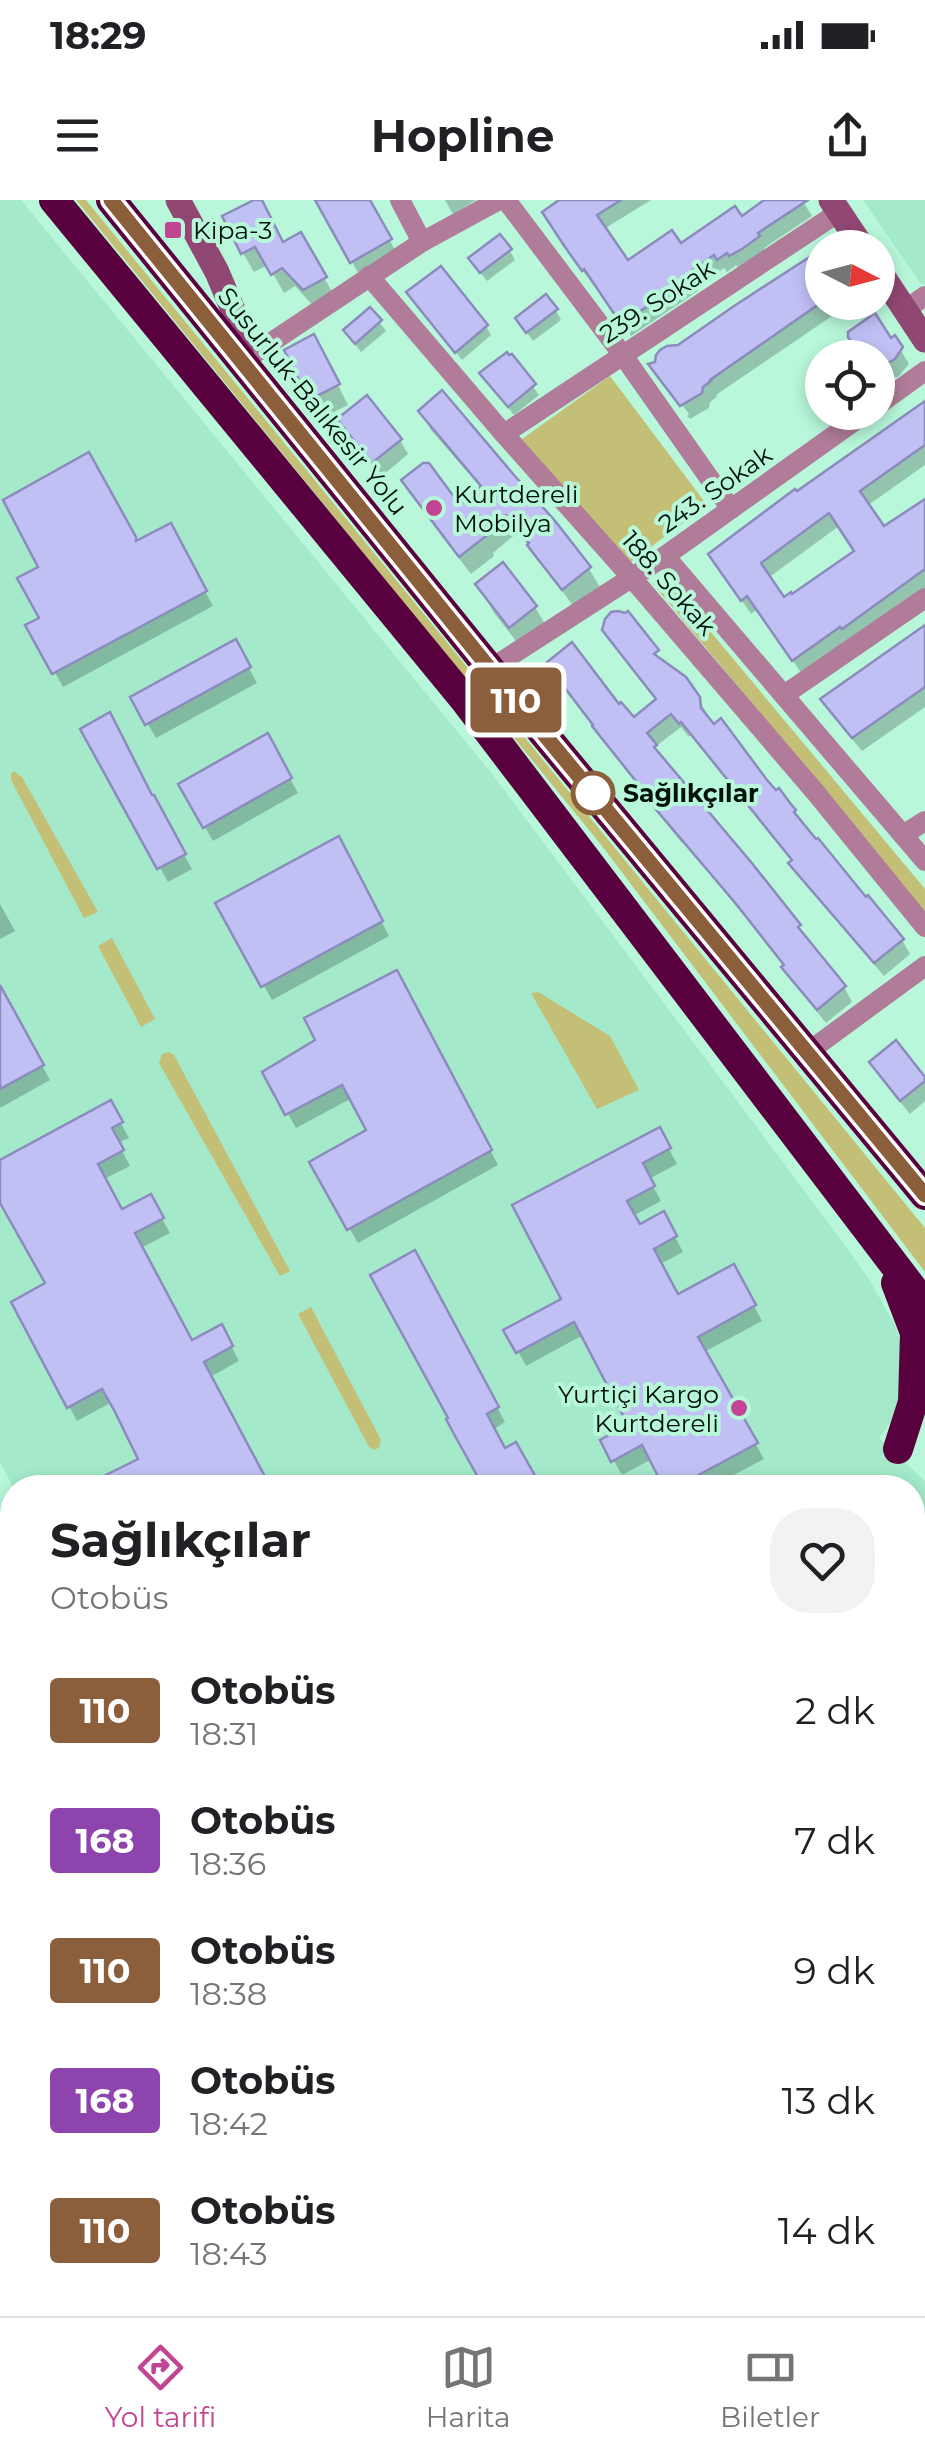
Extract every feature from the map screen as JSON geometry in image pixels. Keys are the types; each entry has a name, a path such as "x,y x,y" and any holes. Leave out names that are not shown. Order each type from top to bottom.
{"highway":[{"path":"54,200 464,699 925,1305"},
{"name":"Susurluk-Balıkesir Yolu","path":"111,200 490,669 925,1195"},
{"path":"885,1252 915,1333 913,1402 898,1448 925,1422"}],"main road":[{"path":"178,200 236,316 243,360"},
{"path":"835,206 851,230"},
{"path":"895,285 915,303 925,340"}],"street":[{"path":"400,200 422,242"},
{"path":"243,360 422,242 502,200 622,354 731,509"},
{"name":"239. Sokak","path":"504,434 835,206"},
{"name":"188. Sokak","path":"369,276 816,793 925,927"},
{"path":"895,393 925,371"},
{"name":"243. Sokak","path":"490,669 665,556 842,430"},
{"name":"188. Sokak","path":"665,556 925,860"},
{"path":"784,694 925,598"},
{"path":"904,835 925,821"},
{"path":"808,1052 925,966"}],"shaded area":[{"path":"0,200 21,200 493,775 868,1278 894,1323 904,1352 901,1397 891,1422 879,1438 919,1475 7,1475 0,1463"},
{"path":"76,200 86,200 925,1228 925,1272 602,846"},
{"path":"863,200 925,200 925,284 921,284 895,246 895,230 884,230"},
{"path":"610,376 707,505 628,564 522,439"},
{"path":"665,577 925,889 925,912 653,584"},
{"path":"14,771 22,777 98,912 84,918 11,780"},
{"path":"112,938 155,1019 141,1027 98,946"},
{"path":"538,992 610,1036 639,1090 597,1109 531,993"},
{"path":"162,1054 174,1055 290,1271 280,1276 159,1063"},
{"path":"311,1307 381,1440 375,1450 369,1447 298,1314"}],"building":[{"path":"262,200 283,242 301,232 327,277 303,290 282,268 271,275 255,247 241,254 222,216"},
{"path":"315,200 370,200 392,239 350,263"},
{"path":"559,200 621,200 597,215 628,260 672,230 681,243 735,206 742,216 764,200 808,200 758,233 760,236 742,249 717,260 714,255 690,272 692,276 621,324 542,212"},
{"path":"500,234 512,249 480,273 468,258"},
{"path":"805,260 805,314 710,380 702,393 680,406 648,364 655,362 660,350 678,345"},
{"path":"441,266 488,325 455,353 406,292"},
{"path":"546,294 558,309 526,333 515,318"},
{"path":"370,307 382,320 355,344 343,330"},
{"path":"865,320 879,320 891,338 895,335 903,347 895,359 895,340 850,340 848,332"},
{"path":"314,334 340,384 309,400 284,350"},
{"path":"507,352 536,384 508,407 479,373"},
{"path":"442,390 591,567 562,590 506,515 459,557 401,480 423,463 429,463 460,505 481,486 418,411"},
{"path":"367,395 402,439 372,463 337,419"},
{"path":"925,401 925,445 860,491 884,526 925,499 925,569 792,661 747,596 741,601 708,554 884,430 895,430 895,422","holes":["829,513 854,551 784,597 761,563"]},
{"path":"89,452 136,541 171,523 207,591 52,674 25,625 39,618 17,578 38,567 3,500"},
{"path":"503,562 537,606 509,628 475,584"},
{"path":"618,611 628,611 659,650 654,654 686,677 714,724 721,718 767,780 776,790 779,788 816,839 904,939 874,963 788,863 792,860 681,722 671,714 647,733 657,745 654,747 751,862 846,986 817,1010 737,905 637,787 546,663 572,642 619,704 634,717 656,699 602,630 605,619"},
{"path":"925,625 925,687 852,738 820,699"},
{"path":"236,639 251,667 145,725 130,697"},
{"path":"110,712 186,854 157,869 80,729"},
{"path":"268,733 292,778 203,828 178,784"},
{"path":"339,836 383,921 261,987 215,903"},
{"path":"397,970 492,1150 347,1230 309,1162 366,1130 342,1085 285,1115 262,1072 315,1040 304,1018"},
{"path":"0,985 44,1065 0,1089"},
{"path":"896,1040 925,1077 900,1101 869,1062"},
{"path":"111,1100 123,1122 112,1128 124,1150 98,1164 122,1209 151,1194 164,1218 135,1233 192,1340 222,1324 233,1346 204,1362 264,1475 106,1475 138,1459 102,1389 67,1408 11,1302 45,1283 0,1203 0,1160"},
{"path":"660,1127 671,1148 643,1163 655,1186 627,1201 640,1224 664,1211 677,1236 654,1249 678,1294 734,1264 756,1305 698,1337 758,1443 698,1475 657,1475 642,1445 611,1462 600,1440 628,1425 574,1322 516,1353 503,1330 561,1299 512,1205"},
{"path":"415,1250 499,1407 487,1414 505,1448 516,1442 535,1475 477,1475 370,1275"}],"bus line":[{"name":"110","path":"111,200 490,669 925,1195"}],"place":[{"name":"Kipa-3","path":"173,230"},
{"name":"Kurtdereli Mobilya","path":"434,508"},
{"name":"Sağlıkçılar","path":"593,793"},
{"name":"Yurtiçi Kargo Kurtdereli","path":"739,1408"}]}
